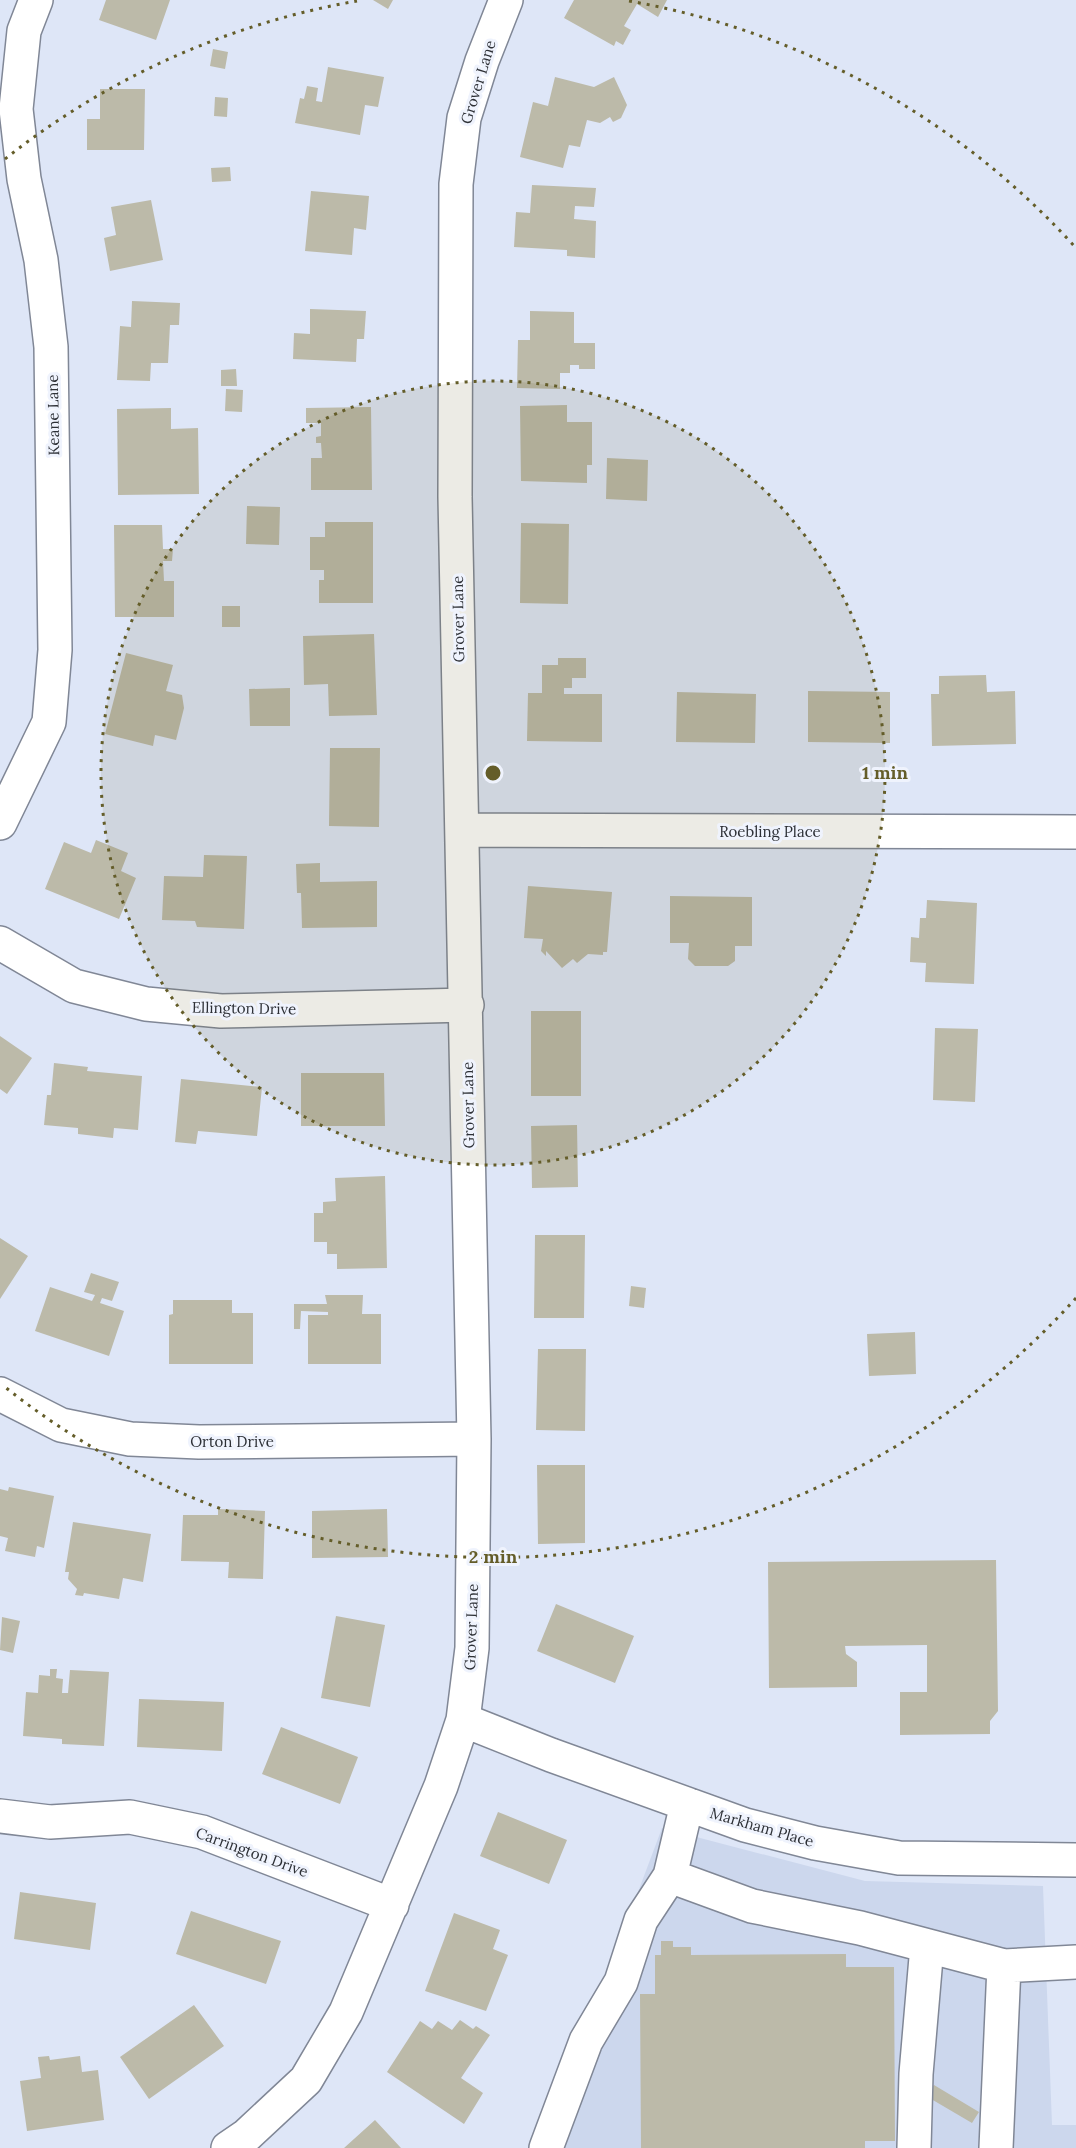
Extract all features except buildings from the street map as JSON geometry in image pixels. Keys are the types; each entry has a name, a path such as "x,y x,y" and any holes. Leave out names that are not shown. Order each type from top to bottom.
{"street":[{"name":"Keane Lane","path":"0,823 49,723 55,650 51,346 41,260 24,179 16,109 24,31 36,0"},
{"name":"Grover Lane","path":"228,2148 247,2136 306,2080 346,2012 441,1786 463,1720 472,1647 474,1439 464,830 455,497 456,184 464,118 482,61 506,0"},
{"name":"Roebling Place","path":"464,830 1076,832"},
{"name":"Ellington Drive","path":"0,943 74,986 146,1004 221,1011 466,1005"},
{"name":"Orton Drive","path":"0,1394 61,1425 130,1439 200,1442 474,1439"},
{"name":"Markham Place","path":"463,1720 745,1825 815,1843 899,1858 1076,1860"},
{"path":"546,2148 586,2041 621,1982 641,1920 670,1876 687,1804"},
{"name":"Carrington Drive","path":"0,1816 50,1822 130,1817 202,1832 392,1905"},
{"path":"670,1876 752,1906 860,1928 1004,1966 1076,1962"},
{"path":"914,2148 916,2074 927,1946"},
{"path":"996,2148 1004,1966"}],"shaded area":[{"path":"662,1828 865,1881 1043,1886 1052,2125 1076,2125 1076,2148 542,2148"}]}
